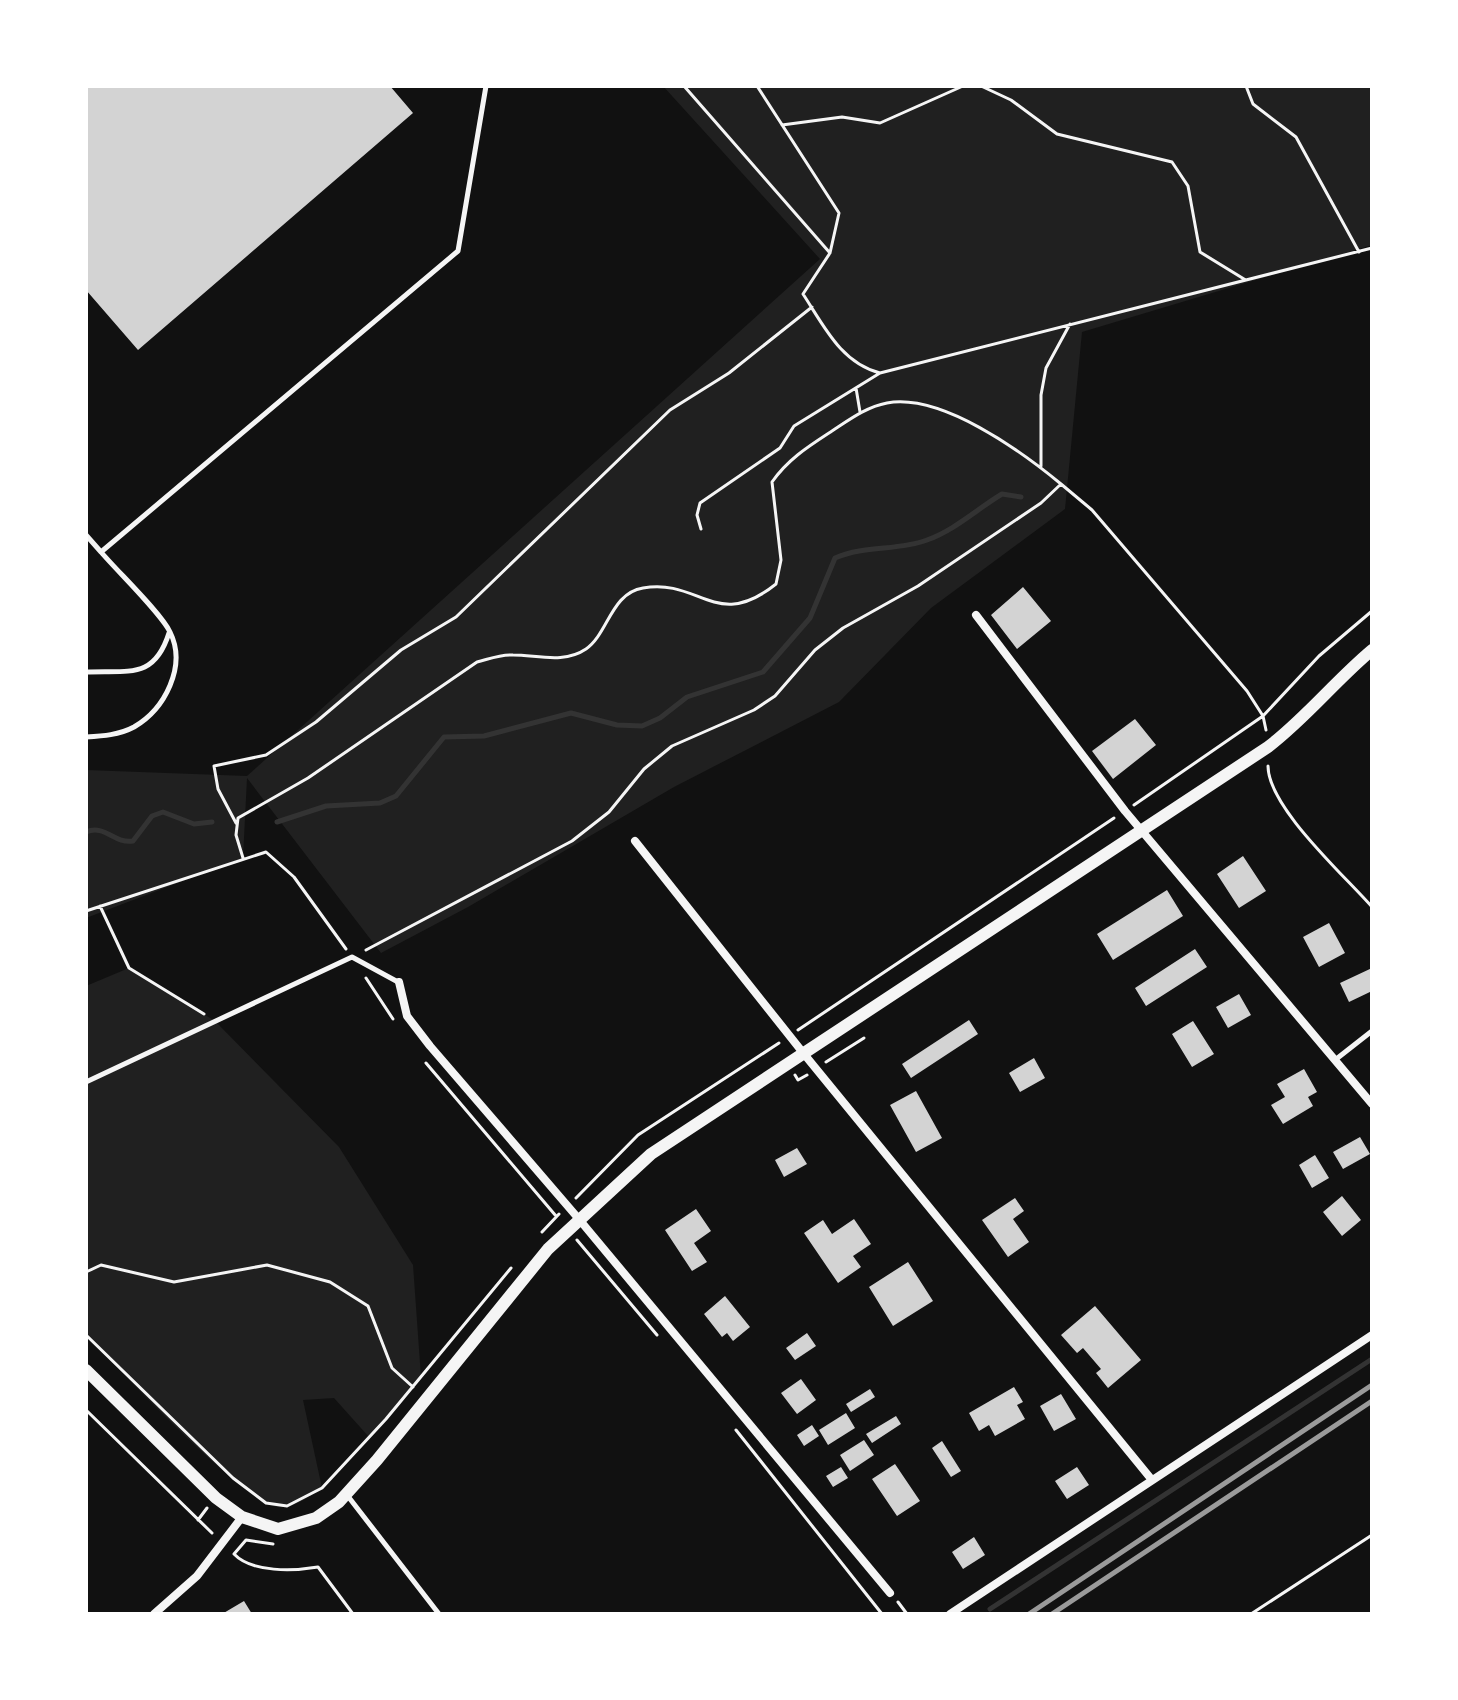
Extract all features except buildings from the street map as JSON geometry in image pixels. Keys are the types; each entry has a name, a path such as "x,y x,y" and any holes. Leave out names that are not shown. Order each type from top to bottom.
{"street":[{"path":"976,615 1141,831 1372,1104"},
{"path":"86,1370 216,1498 242,1517 278,1529 297,1526 316,1518 346,1494 567,1229 651,1154 1268,747 1294,728 1337,679 1372,650"},
{"path":"635,841 804,1054 1152,1480"},
{"path":"399,982 407,1016 890,1593"},
{"path":"950,1614 1372,1335"},
{"path":"154,1614 197,1576 242,1517"}],"lane":[{"path":"101,552 458,251 486,86"},
{"path":"86,535 170,632 175,660 170,691 134,727 112,735 86,737"},
{"path":"86,672 144,670 162,656 170,632"},
{"path":"86,1082 352,957 399,982"},
{"path":"1335,1060 1372,1031"},
{"path":"346,1494 439,1614"}],"path":[{"path":"684,86 830,253"},
{"path":"757,86 839,213 830,253 803,294 846,357 862,368 880,373"},
{"path":"782,125 842,117 880,123 963,86"},
{"path":"981,86 1011,100 1057,134 1172,162 1188,186 1200,252 1248,281"},
{"path":"1246,86 1253,104 1296,137 1359,252"},
{"path":"701,529 697,515 700,503 780,448 794,426 880,373 1372,248"},
{"path":"243,858 237,826 218,789 214,766 266,755 316,722 401,650 456,617 670,410 729,373 812,307"},
{"path":"1041,468 1041,395 1046,368 1070,324"},
{"path":"856,388 860,412"},
{"path":"237,826 238,818 308,778 477,662 510,654 560,659 587,649 621,599 640,588 659,587 735,606 754,602 776,584 781,560 772,482 785,465 860,412 887,403 918,402 946,411 1041,468 1092,510 1247,691 1263,716 1268,747 1268,779 1274,791 1372,907"},
{"path":"86,911 266,852 294,877 352,957 572,841 609,812 644,769 672,746 754,710 775,696 815,650 843,628 918,586 1041,503 1061,484"},
{"path":"100,906 129,968 215,1021"},
{"path":"557,1217 663,1342"},
{"path":"86,1272 101,1265 174,1282 267,1265 330,1282 368,1306 392,1368 413,1387"},
{"path":"86,1410 223,1542"},
{"path":"729,1422 882,1614"},
{"path":"1251,1614 1372,1535"},
{"path":"234,1554 240,1560 272,1569 318,1567 353,1614"}],"shaded area":[{"path":"663,86 1372,86 1372,245 1082,332 1065,509 931,608 839,702 674,787 468,907 381,953 247,778 243,858 86,918 86,770 247,776 820,259"},
{"path":"129,968 215,1021 339,1147 413,1265 421,1377 369,1437 334,1398 303,1400 322,1488 290,1506 278,1507 237,1483 180,1431 86,1335 86,986"}],"waterway":[{"path":"277,822 326,806 380,803 396,796 444,737 484,736 571,713 617,725 642,726 660,718 687,697 763,672 810,618 835,558 858,551 905,546 927,540 1002,494 1021,497"},
{"path":"86,832 99,830 120,840 133,841 152,816 163,812 194,824 212,822"},
{"path":"990,1609 1372,1359"}],"railway":[{"path":"1029,1614 1372,1385"},
{"path":"1052,1614 1372,1401"}]}
